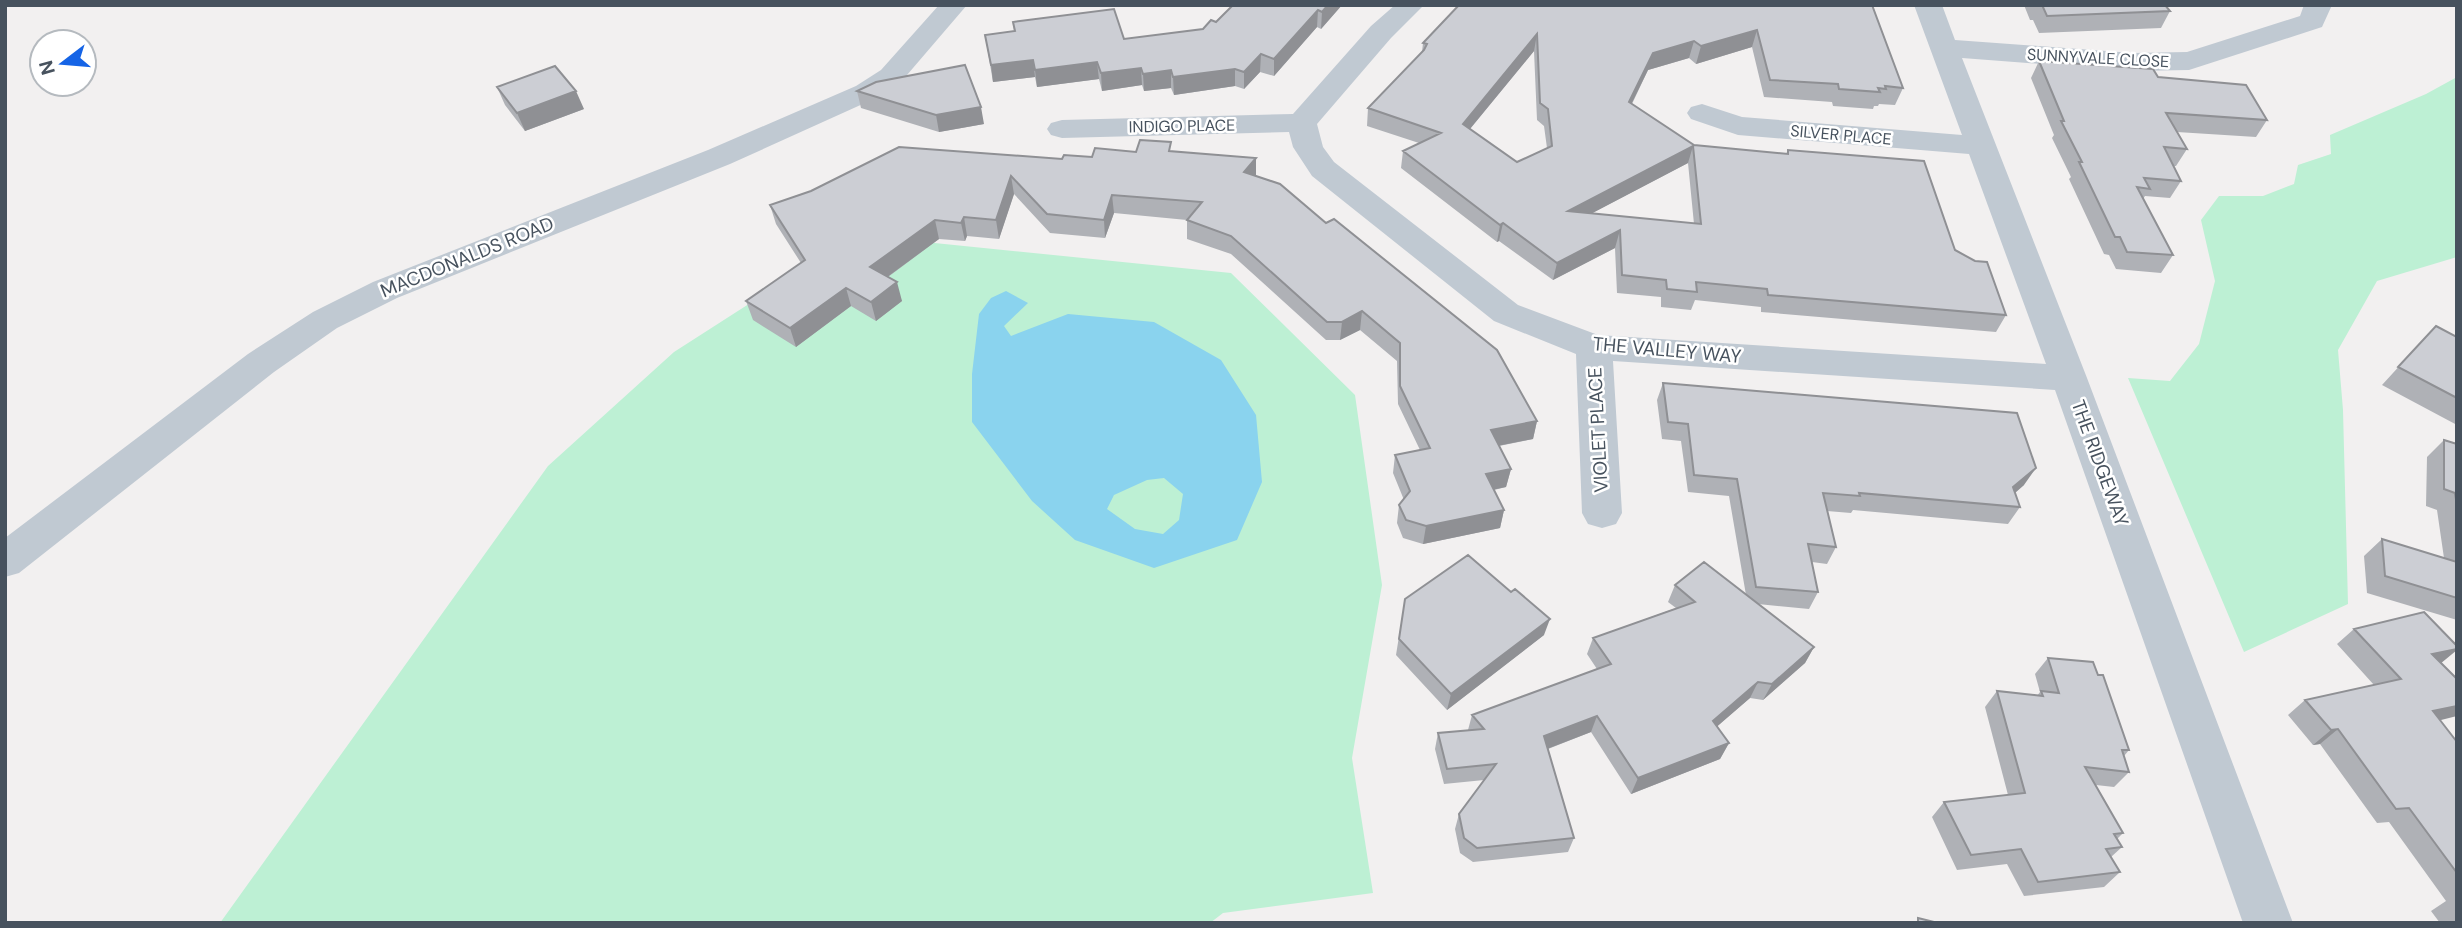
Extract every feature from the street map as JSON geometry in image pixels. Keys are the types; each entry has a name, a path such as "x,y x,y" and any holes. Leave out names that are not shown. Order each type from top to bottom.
{"street":[{"name":"MACDONALDS ROAD","path":"5,561 261,363 325,320 385,290 719,157 866,92 891,76 954,5"},
{"path":"1301,123 1381,32 1411,5"},
{"name":"THE RIDGEWAY","path":"1928,5 2069,379 2268,923"},
{"name":"SUNNYVALE CLOSE","path":"1944,48 2133,62 2189,61 2312,21 2318,5"},
{"name":"SILVER PLACE","path":"1702,113 1738,126 1982,146"},
{"name":"INDIGO PLACE","path":"1062,129 1301,123"},
{"name":"THE VALLEY WAY","path":"1301,123 1308,147 1322,169 1506,313 1594,347 2069,379"},
{"name":"VIOLET PLACE","path":"1594,347 1602,513"}],"green space":[{"path":"2457,77 2457,257 2377,281 2338,350 2343,410 2348,604 2244,652 2128,378 2170,381 2199,344 2215,281 2201,220 2219,196 2263,196 2294,184 2298,165 2331,154 2330,135 2426,94"},
{"path":"856,235 1231,273 1355,395 1382,585 1352,758 1373,893 1223,913 1210,923 220,923 548,466 674,352"}],"water":[{"path":"1006,291 1028,303 1004,326 1011,336 1068,314 1154,322 1221,360 1256,415 1262,482 1237,540 1154,568 1075,540 1032,501 972,422 972,374 979,314 991,298","holes":["1164,478 1183,494 1179,520 1163,534 1135,529 1107,509 1114,495 1147,480"]}],"building":[{"path":"1233,5 1328,5 1322,12 1318,10 1274,59 1261,54 1244,72 1235,69 1173,77 1171,70 1143,74 1141,68 1101,73 1097,62 1035,70 1033,60 991,65 985,35 1015,31 1013,22 1114,9 1124,39 1203,29 1211,20 1216,22"},
{"path":"1459,5 1872,5 1903,88 1885,86 1886,89 1878,88 1880,92 1839,89 1838,84 1770,80 1757,30 1701,46 1694,41 1653,53 1629,102 1694,145 1788,154 1788,150 1924,161 1955,250 1975,261 1987,262 2006,315 1768,295 1767,289 1696,282 1697,292 1667,289 1666,280 1622,275 1620,230 1557,263 1503,223 1500,225 1403,151 1441,133 1368,108 1424,50 1427,44 1423,43","holes":["1537,34 1540,103 1548,109 1552,146 1517,162 1463,124","1693,146 1701,224 1568,211"]},
{"path":"2042,5 2165,5 2170,11 2047,16"},
{"path":"2039,61 2153,69 2158,77 2246,85 2267,120 2166,113 2187,149 2164,147 2181,181 2144,178 2150,189 2137,187 2173,255 2127,252 2120,237 2115,237 2061,121 2064,121"},
{"path":"965,65 981,107 936,115 857,91 876,82"},
{"path":"555,66 576,91 517,113 497,87"},
{"path":"1140,140 1171,142 1169,151 1256,158 1244,172 1280,184 1326,223 1334,219 1497,350 1537,421 1491,430 1511,469 1486,474 1504,510 1426,526 1406,520 1399,505 1410,491 1395,455 1430,448 1400,386 1400,343 1362,311 1342,322 1327,322 1231,236 1187,220 1202,202 1112,195 1104,220 1047,214 1011,176 996,220 964,217 961,223 935,220 870,267 897,282 871,302 846,288 790,328 746,301 805,260 770,205 811,191 899,147 1062,159 1064,155 1092,157 1095,148 1136,152"},
{"path":"2436,326 2457,337 2457,398 2398,367"},
{"path":"1663,383 2017,413 2036,468 2013,487 2020,507 1859,493 1860,496 1823,493 1836,547 1808,544 1818,592 1756,587 1737,479 1694,475 1688,424 1668,422"},
{"path":"2444,440 2457,444 2457,506 2455,493 2444,489"},
{"path":"2382,539 2457,562 2457,598 2385,576"},
{"path":"1468,555 1511,592 1515,589 1550,619 1451,694 1399,639 1405,599"},
{"path":"1704,562 1814,647 1772,684 1758,682 1713,721 1729,743 1638,778 1597,716 1544,736 1574,838 1477,848 1464,838 1459,814 1496,764 1447,769 1438,733 1484,729 1472,715 1611,664 1593,638 1695,602 1675,585"},
{"path":"2424,612 2457,646 2457,649 2432,654 2457,679 2457,706 2433,711 2457,742 2457,873 2409,808 2396,809 2338,729 2331,730 2305,700 2401,679 2354,629"},
{"path":"2048,658 2093,662 2098,675 2103,675 2129,750 2122,750 2129,772 2085,767 2123,833 2114,834 2122,847 2106,849 2120,872 2038,882 2021,849 1971,855 1944,802 2025,793 1997,691 2043,696 2041,691 2059,693"},
{"path":"1918,918 1938,923 1918,923"}]}
